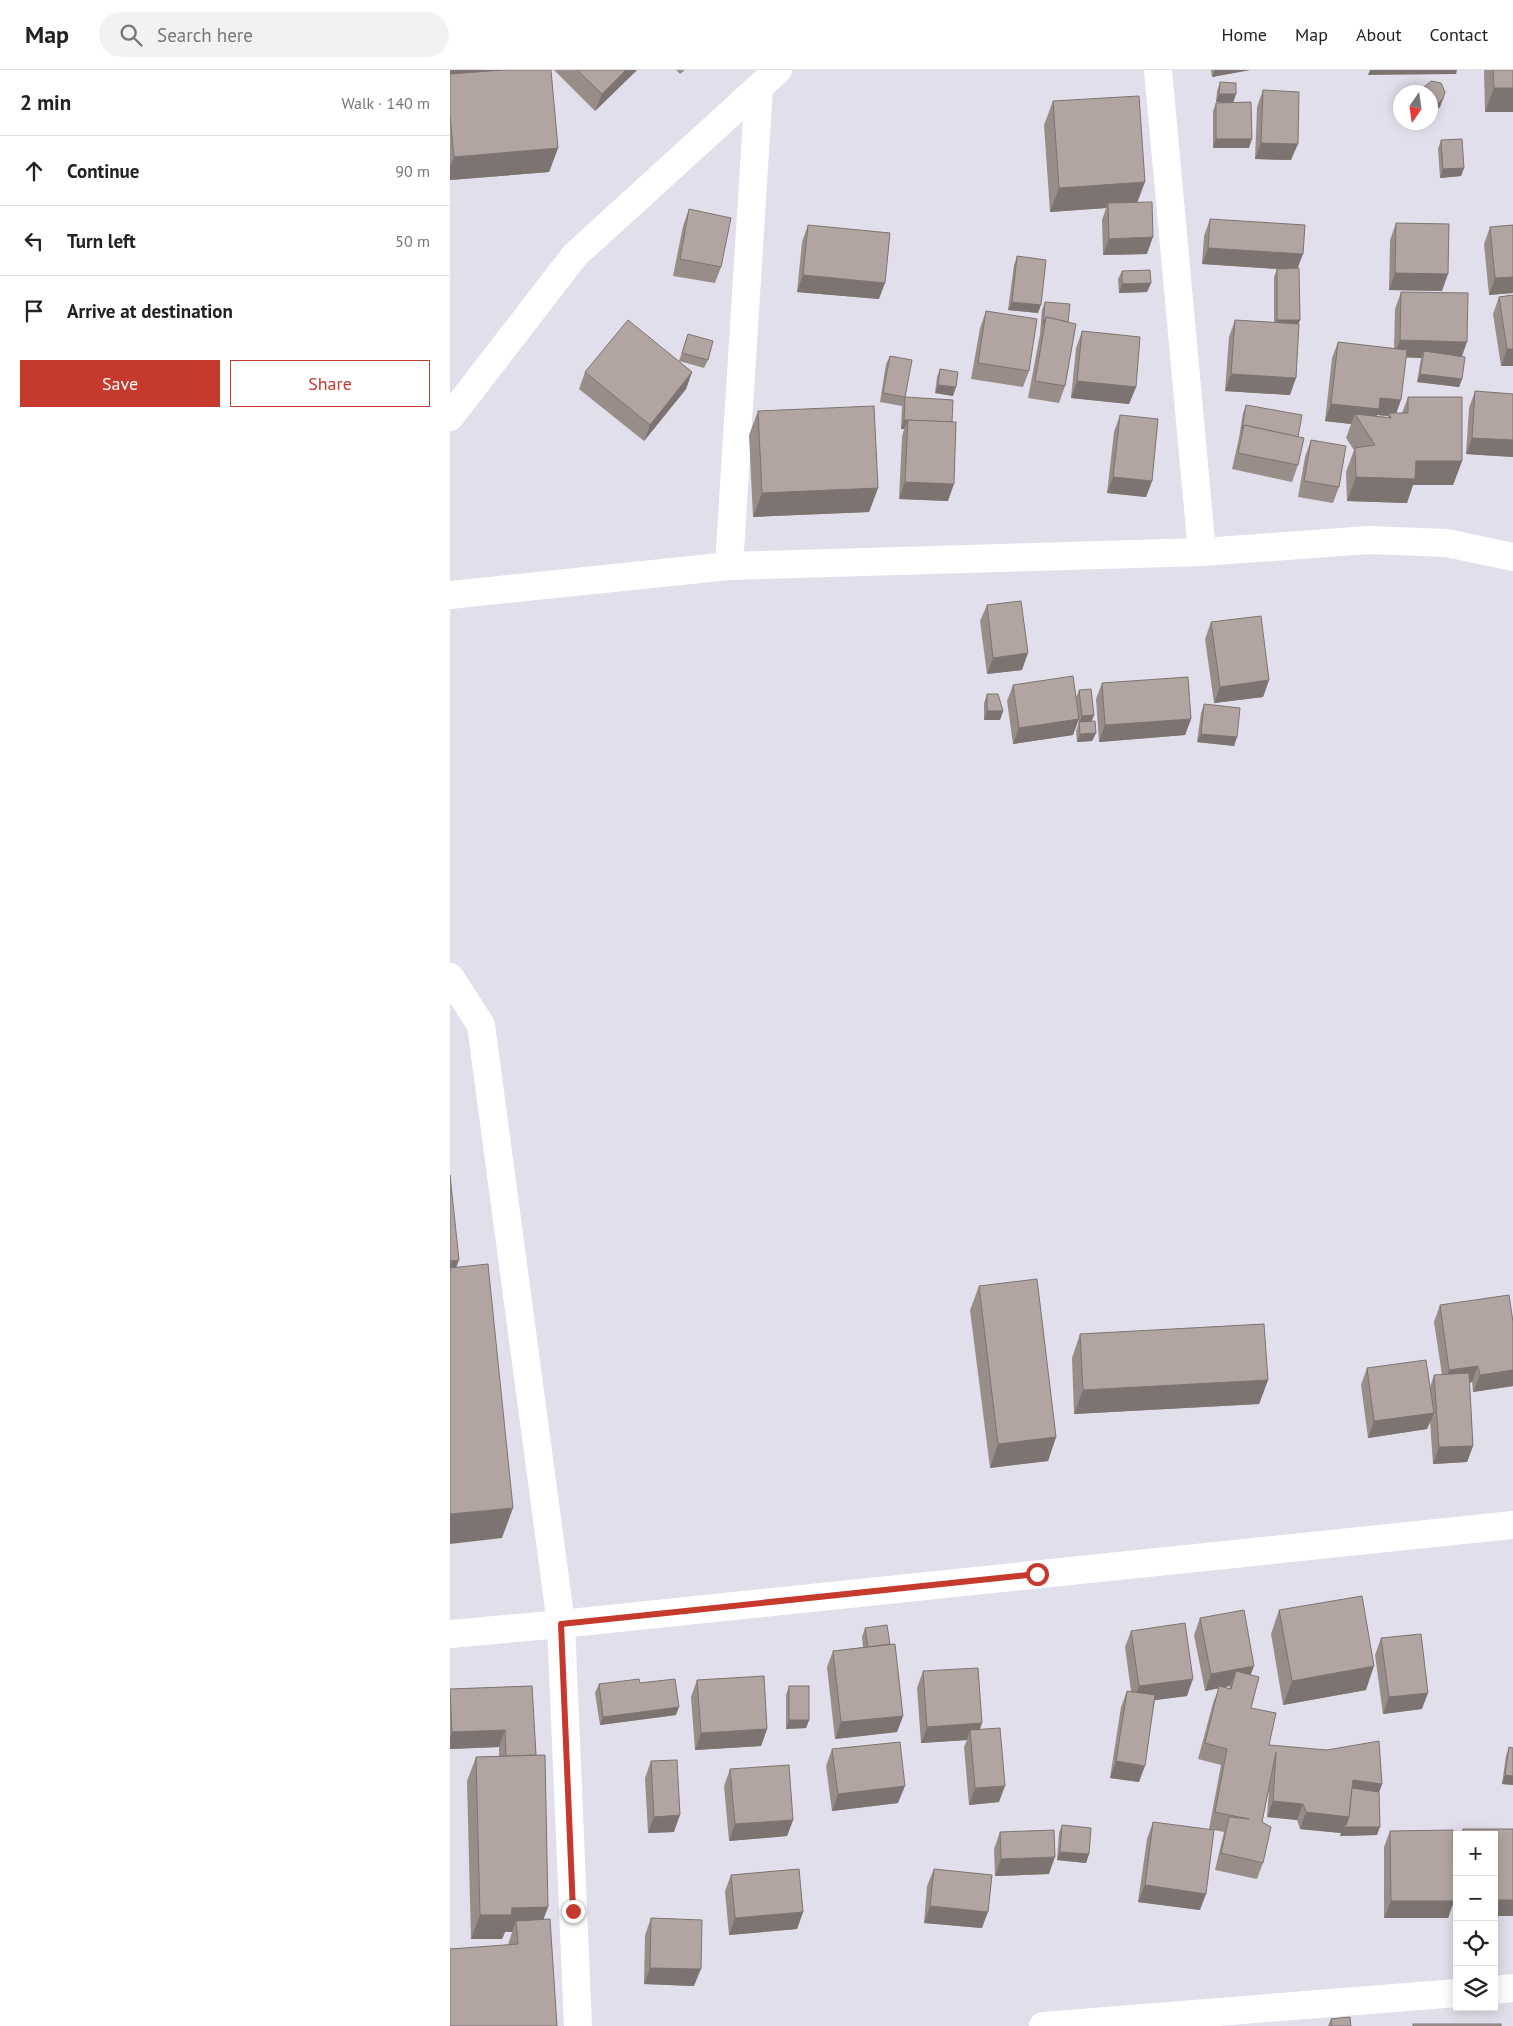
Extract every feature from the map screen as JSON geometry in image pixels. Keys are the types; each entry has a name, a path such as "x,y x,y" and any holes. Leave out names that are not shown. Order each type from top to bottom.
{"street":[{"path":"1158,70 1202,552"},
{"path":"728,566 768,78"},
{"path":"450,417 575,255 768,78"},
{"path":"450,595 728,566 1202,552 1369,540 1447,543 1513,558"},
{"path":"450,977 481,1025 561,1624 578,2026"},
{"path":"450,1634 1513,1525"},
{"path":"1498,1990 1513,1988"},
{"path":"1043,2026 1453,1993"}],"building":[{"path":"502,70 551,70 558,148 454,157 450,115 450,74"},
{"path":"577,70 626,70 602,94"},
{"path":"1493,70 1513,70 1513,88 1494,88"},
{"path":"1431,81 1441,83 1445,92 1443,99 1438,103 1438,85 1426,85"},
{"path":"1220,82 1236,83 1236,94 1219,94"},
{"path":"1263,90 1299,92 1298,144 1261,143"},
{"path":"1139,96 1145,182 1059,188 1053,101"},
{"path":"1251,102 1252,139 1216,139 1216,103"},
{"path":"1462,139 1464,168 1443,169 1441,140"},
{"path":"1152,202 1153,237 1109,239 1108,203"},
{"path":"689,209 731,218 721,267 680,259"},
{"path":"1210,219 1305,225 1303,254 1208,248"},
{"path":"1396,223 1449,224 1448,274 1395,273"},
{"path":"808,225 890,233 885,283 803,275"},
{"path":"1513,225 1513,277 1495,278 1490,227"},
{"path":"1017,256 1046,260 1041,305 1012,302"},
{"path":"1299,268 1300,320 1277,320 1277,269"},
{"path":"1150,270 1151,283 1122,284 1122,271"},
{"path":"1401,292 1468,293 1467,342 1400,340"},
{"path":"1513,295 1513,349 1507,349 1499,297"},
{"path":"1045,302 1070,304 1068,322 1046,317 1043,325"},
{"path":"986,311 1037,319 1029,371 978,363"},
{"path":"1046,317 1076,324 1065,386 1035,381"},
{"path":"628,320 692,372 650,425 585,372"},
{"path":"1235,320 1299,324 1296,378 1231,374"},
{"path":"1082,331 1140,337 1136,387 1077,381"},
{"path":"688,334 713,341 708,360 682,353"},
{"path":"1338,342 1407,350 1401,400 1380,398 1379,409 1331,404"},
{"path":"1424,351 1465,357 1462,379 1420,374"},
{"path":"890,356 912,360 905,397 883,393"},
{"path":"940,369 958,372 956,387 938,385"},
{"path":"1475,391 1513,394 1513,440 1472,438"},
{"path":"905,397 953,400 952,422 904,420"},
{"path":"1408,397 1462,397 1462,461 1416,461 1415,479 1356,477 1355,448 1375,445 1355,414 1391,418 1389,413 1408,413"},
{"path":"1246,405 1302,415 1298,437 1244,425 1242,429"},
{"path":"874,406 878,488 762,493 758,411"},
{"path":"1120,415 1158,419 1152,481 1113,477"},
{"path":"908,420 956,422 954,484 905,482"},
{"path":"1244,425 1304,438 1298,465 1238,453"},
{"path":"1311,440 1346,446 1339,487 1304,481"},
{"path":"1021,601 1028,653 993,658 987,605"},
{"path":"1261,616 1269,680 1220,687 1211,622"},
{"path":"1073,676 1079,719 1019,728 1013,685"},
{"path":"1188,677 1191,719 1105,725 1102,683"},
{"path":"1091,689 1094,715 1082,716 1079,690"},
{"path":"987,694 998,694 1003,711 987,711"},
{"path":"1204,704 1240,708 1237,737 1201,734"},
{"path":"1095,721 1096,733 1080,734 1079,722"},
{"path":"450,1175 459,1260 450,1261"},
{"path":"488,1264 513,1508 450,1514 450,1268"},
{"path":"1037,1279 1056,1437 998,1444 979,1286"},
{"path":"1509,1295 1513,1322 1513,1370 1480,1375 1478,1366 1449,1370 1440,1305"},
{"path":"1264,1324 1268,1380 1083,1390 1080,1334"},
{"path":"1426,1360 1434,1413 1374,1421 1367,1368"},
{"path":"1469,1373 1473,1446 1439,1447 1434,1375"},
{"path":"1362,1596 1374,1666 1292,1681 1279,1610"},
{"path":"1244,1610 1254,1666 1211,1674 1200,1618"},
{"path":"1185,1623 1193,1679 1139,1686 1131,1631"},
{"path":"887,1625 890,1644 868,1647 865,1628"},
{"path":"1421,1634 1428,1693 1389,1697 1381,1638"},
{"path":"895,1644 903,1716 841,1722 833,1651"},
{"path":"978,1668 982,1723 927,1727 923,1671"},
{"path":"1236,1671 1259,1677 1251,1708 1276,1713 1269,1745 1327,1750 1379,1741 1382,1784 1353,1780 1349,1817 1306,1812 1303,1804 1273,1801 1276,1752 1262,1822 1271,1827 1263,1863 1221,1853 1229,1817 1249,1819 1215,1812 1227,1749 1205,1743 1219,1686 1231,1689"},
{"path":"764,1676 767,1729 701,1733 697,1680"},
{"path":"639,1679 640,1683 675,1679 679,1707 603,1717 599,1684"},
{"path":"532,1686 536,1755 506,1756 505,1730 452,1732 450,1689"},
{"path":"789,1686 809,1686 809,1720 789,1720"},
{"path":"1127,1691 1155,1695 1145,1766 1116,1761"},
{"path":"1000,1728 1005,1786 975,1788 970,1730"},
{"path":"900,1742 905,1786 838,1794 832,1749"},
{"path":"1509,1747 1513,1748 1513,1776 1505,1775"},
{"path":"545,1755 548,1907 512,1908 511,1915 480,1915 476,1757"},
{"path":"677,1760 680,1815 654,1817 651,1761"},
{"path":"789,1765 793,1820 735,1824 730,1769"},
{"path":"1352,1788 1379,1792 1380,1827 1343,1827 1346,1825 1349,1817"},
{"path":"1153,1822 1214,1830 1206,1894 1145,1885"},
{"path":"1062,1825 1091,1828 1089,1854 1060,1852"},
{"path":"1463,1829 1513,1829 1513,1900 1498,1900 1498,1831 1463,1831"},
{"path":"1054,1830 1055,1857 1001,1859 1000,1832"},
{"path":"1453,1830 1453,1901 1391,1901 1390,1831"},
{"path":"799,1869 803,1912 735,1918 731,1875"},
{"path":"934,1869 992,1875 988,1912 930,1906"},
{"path":"651,1918 702,1920 701,1969 650,1968"},
{"path":"550,1919 557,2026 450,2026 450,1949 518,1944 516,1921"},
{"path":"1350,2017 1351,2026 1332,2026 1331,2019"},
{"path":"1413,2024 1501,2024 1501,2026 1413,2026"}],"route":[{"path":"573,1911 561,1624 1037,1574"}]}
